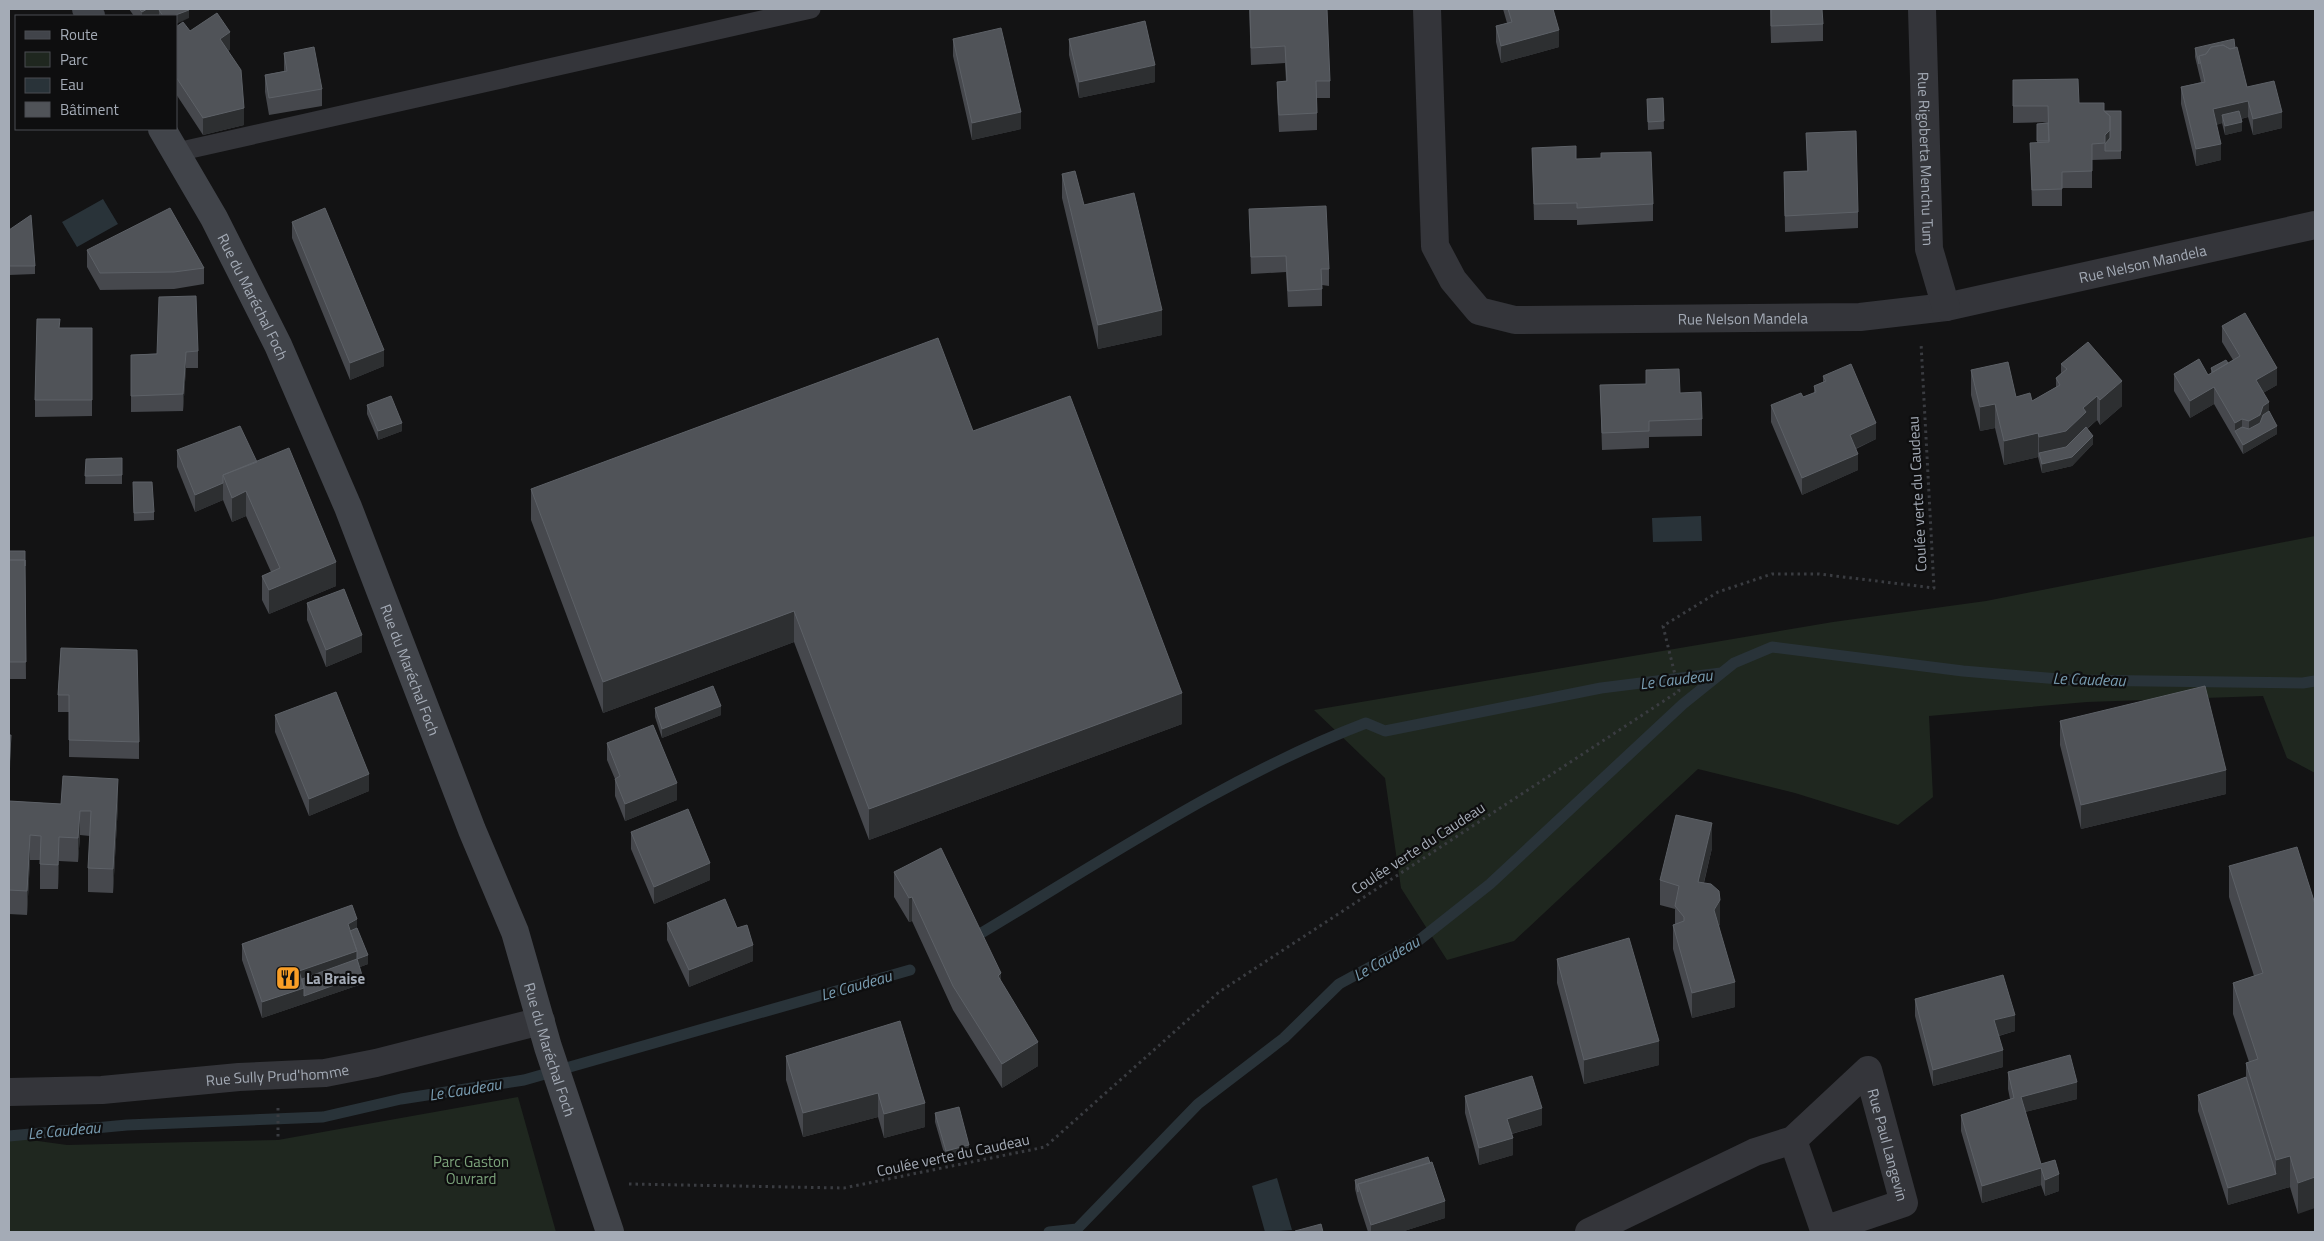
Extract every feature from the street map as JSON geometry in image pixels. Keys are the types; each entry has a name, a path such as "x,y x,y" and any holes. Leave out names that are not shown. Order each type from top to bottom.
{"main road":[{"name":"Rue du Maréchal Foch","path":"163,130 214,218 278,345 344,498 472,830 515,932 548,1047 610,1232"}],"street":[{"name":"Rue Nelson Mandela","path":"1426,9 1435,246 1453,280 1479,311 1515,320 1860,317 1946,307 2315,224"},
{"name":"Rue Rigoberta Menchu Tum","path":"1922,9 1929,249 1946,307"},
{"name":"Rue Sully Prud'homme","path":"9,1092 102,1090 239,1077 325,1073 376,1063 541,1021"},
{"name":"Rue Paul Langevin","path":"1589,1232 1755,1152 1793,1140 1868,1070 1904,1203 1824,1230 1793,1140"}],"lane":[{"path":"177,152 811,9"}],"path":[{"name":"Coulée verte du Caudeau","path":"594,1183 844,1188 1045,1147 1219,992 1679,691 1663,626 1718,592 1772,574 1818,574 1934,588 1919,310"},
{"path":"278,1106 278,1140"}],"green space":[{"path":"2315,536 2315,773 2287,758 2263,696 2087,702 1929,716 1933,797 1898,825 1795,793 1698,769 1514,941 1447,960 1401,888 1385,778 1314,710 1833,622 1986,601"},
{"name":"Parc Gaston Ouvrard","path":"518,1097 556,1232 9,1232 9,1137 67,1145 278,1140"}],"water":[{"path":"103,199 118,224 77,247 62,222"},
{"path":"1701,516 1702,541 1653,542 1652,518"},
{"path":"1277,1178 1292,1230 1265,1232 1252,1186"}],"building":[{"path":"189,9 176,15 162,15 159,10"},
{"path":"1250,9 1327,9 1330,81 1316,81 1317,113 1279,115 1277,82 1287,81 1285,46 1251,48"},
{"path":"1508,9 1553,9 1559,30 1501,46 1496,26 1512,22"},
{"path":"1771,9 1822,9 1823,24 1771,26"},
{"path":"217,13 230,32 220,39 241,70 244,108 203,118 178,80 178,26 183,22 190,31"},
{"path":"1145,21 1155,65 1079,82 1069,39"},
{"path":"1001,28 1021,112 972,123 953,39"},
{"path":"2234,39 2235,48 2230,49 2223,45 2211,47 2206,54 2199,56 2199,64 2195,48"},
{"path":"2223,45 2230,49 2237,47 2247,87 2274,81 2282,112 2253,119 2248,101 2213,109 2221,144 2196,149 2181,87 2205,82 2199,56 2206,54 2211,47"},
{"path":"314,47 322,89 269,98 265,75 287,71 284,53"},
{"path":"2078,79 2079,103 2104,103 2104,111 2110,116 2110,130 2105,135 2105,143 2092,144 2092,171 2062,172 2062,189 2032,190 2030,143 2049,142 2048,106 2013,106 2013,80"},
{"path":"1663,98 1664,121 1648,122 1647,99"},
{"path":"2104,111 2121,111 2121,151 2105,151 2105,144 2110,138 2110,116"},
{"path":"2239,111 2242,122 2225,126 2222,115"},
{"path":"2048,123 2049,141 2037,141 2037,124"},
{"path":"1856,131 1858,212 1785,216 1784,172 1808,171 1806,133"},
{"path":"1576,146 1576,159 1601,158 1601,153 1651,152 1653,204 1577,208 1577,203 1534,204 1532,148"},
{"path":"1075,171 1084,205 1134,193 1162,310 1098,325 1062,174"},
{"path":"1326,206 1329,269 1321,269 1322,289 1288,291 1286,256 1251,257 1249,209"},
{"path":"170,208 204,268 174,272 100,273 87,250"},
{"path":"325,208 384,350 350,363 292,222"},
{"path":"31,215 35,266 9,266 9,230"},
{"path":"196,296 198,351 186,352 183,394 131,396 131,355 157,354 159,297"},
{"path":"2245,313 2277,368 2256,380 2269,402 2263,406 2260,415 2249,421 2242,419 2235,423 2214,387 2190,401 2174,374 2199,359 2208,375 2240,356 2222,326"},
{"path":"37,319 60,319 59,328 92,328 92,400 35,400"},
{"path":"938,338 973,431 1070,396 1182,693 869,809 794,611 603,682 531,489"},
{"path":"2088,342 2122,381 2100,400 2097,396 2083,408 2086,412 2066,431 2039,437 2038,433 2004,441 1995,404 1980,407 1971,370 2008,362 2016,397 2030,393 2032,401 2060,385 2056,378 2067,369 2061,364"},
{"path":"2226,360 2228,363 2213,372 2211,368"},
{"path":"1851,364 1876,423 1850,435 1858,454 1802,478 1771,405 1801,393 1803,397 1816,392 1814,386 1826,381 1823,376"},
{"path":"1679,369 1680,393 1701,392 1702,419 1649,421 1649,431 1602,433 1600,385 1646,384 1646,370"},
{"path":"391,396 402,423 378,431 367,405"},
{"path":"2269,411 2277,426 2243,445 2235,431 2242,427 2249,429 2260,423 2263,415"},
{"path":"240,426 257,462 223,475 223,483 195,495 177,450"},
{"path":"2086,427 2093,436 2072,457 2042,464 2039,453 2066,447"},
{"path":"289,448 336,562 269,590 262,576 280,568 246,491 232,498 223,475"},
{"path":"122,458 122,475 85,476 86,459"},
{"path":"133,482 152,482 154,512 134,513"},
{"path":"9,551 25,551 25,560 9,560"},
{"path":"9,560 25,560 26,662 9,662"},
{"path":"344,589 362,635 326,650 307,603"},
{"path":"61,648 137,650 139,742 69,740 69,695 58,695"},
{"path":"713,686 721,706 662,729 655,708"},
{"path":"2205,686 2226,770 2081,805 2060,721"},
{"path":"336,692 369,774 309,799 275,715"},
{"path":"653,725 677,783 625,804 615,779 620,776 607,743"},
{"path":"9,735 11,735 9,770"},
{"path":"63,776 118,779 113,869 88,868 91,811 80,811 78,838 59,837 58,865 40,864 41,836 30,835 27,891 9,890 9,801 61,804"},
{"path":"688,809 710,863 654,887 631,832"},
{"path":"1676,815 1712,823 1698,882 1711,884 1719,891 1720,900 1714,910 1735,982 1692,993 1673,925 1684,921 1684,917 1675,906 1679,886 1660,880"},
{"path":"2297,847 2315,904 2315,1177 2298,1183 2290,1156 2276,1160 2246,1063 2258,1059 2233,983 2263,973 2229,866"},
{"path":"941,848 1001,973 998,976 1038,1042 1002,1064 953,986 912,897 909,898 894,872"},
{"path":"725,899 737,928 747,925 753,945 689,970 667,923"},
{"name":"La Braise","path":"352,905 357,919 348,924 357,951 299,971 304,988 262,1002 242,944"},
{"path":"357,928 368,955 357,959 357,951 350,931"},
{"path":"1629,938 1659,1041 1584,1060 1557,959"},
{"path":"357,959 362,975 304,996 302,979"},
{"path":"2003,975 2015,1015 1994,1020 2003,1050 1933,1070 1915,999"},
{"path":"900,1021 925,1103 884,1114 878,1093 803,1113 786,1056"},
{"path":"2070,1055 2077,1082 2021,1097 2041,1164 2055,1160 2059,1174 2045,1180 2041,1168 1982,1186 1961,1115 2014,1098 2008,1072"},
{"path":"1532,1076 1542,1108 1507,1119 1513,1138 1479,1148 1465,1096"},
{"path":"2246,1077 2276,1174 2228,1188 2198,1095"},
{"path":"959,1107 969,1145 946,1151 935,1113"},
{"path":"1428,1157 1430,1163 1358,1184 1358,1192 1355,1180"},
{"path":"1432,1162 1445,1201 1371,1225 1358,1184"},
{"path":"1321,1224 1323,1232 1295,1231"}],"waterway":[{"name":"Le Caudeau","path":"1049,1232 1077,1229 1198,1104 1284,1038 1339,984 1418,941 1490,884 1683,704 1734,663 1772,647 1963,671 2071,680 2303,683 2315,681"},
{"name":"Le Caudeau","path":"973,938 1214,794 1314,744 1366,723 1385,731 1601,688 1721,673"},
{"name":"Le Caudeau","path":"9,1136 127,1125 323,1117 401,1099 524,1080 910,970"}],"place":[{"name":"La Braise","path":"288,978"}]}
